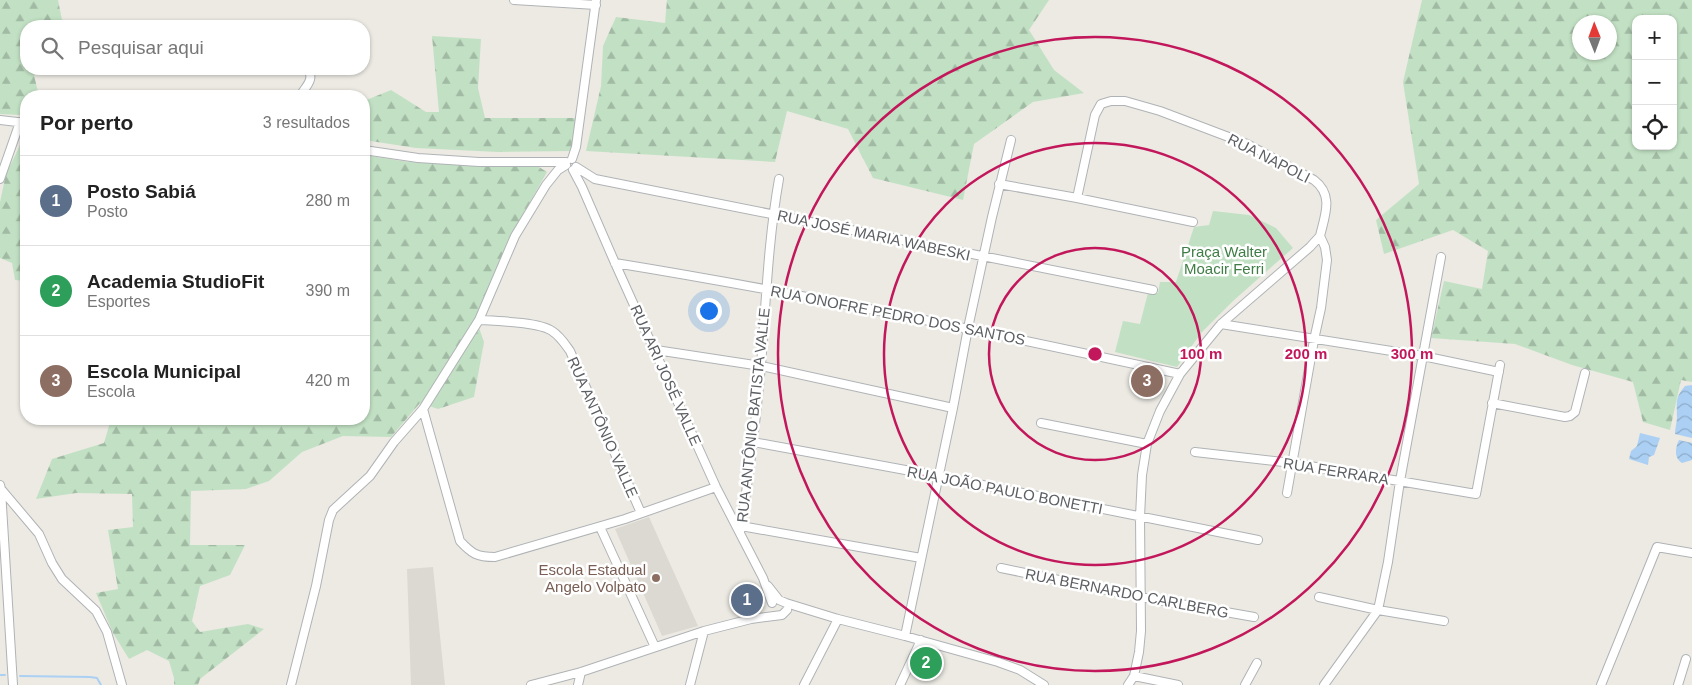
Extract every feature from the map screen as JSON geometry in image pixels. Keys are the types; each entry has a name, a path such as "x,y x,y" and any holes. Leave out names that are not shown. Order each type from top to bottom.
{"street":[{"path":"291,685 316,586 329,520 333,510 370,476 394,442 423,409 479,320 515,236 546,185 558,170 570,165 576,146 596,3 514,0"},
{"path":"304,90 310,81 310,75"},
{"name":"RUA NAPOLI","path":"1077,198 1095,115 1101,104 1112,101 1125,101 1160,111 1247,144 1314,180 1322,186 1326,195 1326,212 1320,236"},
{"path":"0,120 20,122"},
{"path":"0,179 20,129"},
{"path":"905,636 954,408 983,257 1011,140"},
{"path":"370,151 418,158 479,162 553,162 570,165"},
{"path":"553,162 558,170"},
{"name":"RUA JOSÉ MARIA WABESKI","path":"570,165 596,179 1153,290"},
{"name":"RUA ARI JOSÉ VALLE","path":"570,165 582,186 716,487 740,529 778,607"},
{"path":"582,186 596,179"},
{"name":"RUA ANTÔNIO BATISTA VALLE","path":"740,529 753,442 773,214 780,179"},
{"path":"999,184 1193,222"},
{"path":"1128,685 1134,676 1141,632 1140,517 1142,475 1147,444 1160,411 1180,374 1221,324 1310,247 1320,236 1325,247 1327,260 1321,308 1287,493"},
{"path":"1324,685 1378,610 1388,562 1400,481 1440,257"},
{"name":"RUA ONOFRE PEDRO DOS SANTOS","path":"615,263 767,288 968,328 1180,374"},
{"name":"RUA ANTÔNIO VALLE","path":"479,320 533,325 552,330 562,340 570,352 641,513"},
{"path":"1221,324 1499,369 1492,403 1565,417 1575,412 1585,373"},
{"path":"656,350 761,366 954,408"},
{"name":"RUA FERRARA","path":"1196,452 1292,463 1476,494 1492,403"},
{"path":"423,409 460,541 468,550 480,557 495,557 600,527 716,487"},
{"path":"1041,423 1147,444"},
{"name":"RUA JOÃO PAULO BONETTI","path":"753,442 938,476 1258,540"},
{"path":"0,487 13,685"},
{"path":"0,487 39,534 52,563 62,579 96,611 107,632 122,685"},
{"path":"600,527 655,647"},
{"path":"740,529 921,558"},
{"path":"1601,685 1657,547 1692,553"},
{"name":"RUA BERNARDO CARLBERG","path":"1000,568 1254,618"},
{"path":"1319,596 1378,610 1444,621"},
{"path":"532,685 580,672 704,631 751,618 778,607 812,611 998,662 1020,670 1044,685"},
{"path":"804,685 838,619"},
{"path":"690,685 704,631"},
{"path":"900,685 921,640"},
{"path":"1678,685 1686,659"},
{"path":"1245,685 1257,663"},
{"path":"578,685 580,672"},
{"path":"1134,676 1178,685"}],"shaded area":[{"name":"Escola Estadual Angelo Volpato","path":"649,517 698,626 662,636 615,529"},
{"path":"433,567 445,685 411,685 407,569"}],"green space":[{"path":"0,0 58,0 62,20 20,20 20,75 34,75 38,90 20,90 19,115 0,114"},
{"path":"667,0 1049,0 1029,30 1054,70 1084,93 1033,102 974,144 963,200 873,178 848,129 787,111 775,162 586,151 601,86 603,46 616,17 665,23"},
{"path":"1422,0 1692,0 1692,382 1681,380 1670,430 1643,422 1633,382 1572,365 1515,344 1431,338 1444,281 1482,289 1488,251 1453,230 1384,254 1376,220 1419,184 1403,82"},
{"path":"432,36 481,39 478,88 485,118 576,118 572,151 498,152 416,148 370,141 370,99 391,90 426,112 439,112"},
{"path":"20,145 20,280 15,280 12,263 0,258 0,202 6,174"},
{"path":"370,156 409,162 539,167 547,172 508,241 476,319 484,342 474,397 438,409 420,403 391,437 343,436 302,452 269,481 246,489 191,491 190,545 245,545 230,575 200,586 192,621 200,632 248,624 264,629 200,679 198,685 174,685 169,661 147,650 129,659 113,633 96,593 118,589 108,530 133,527 132,494 76,493 36,499 52,459 104,443 109,425 370,425"},
{"name":"Praça Walter Moacir Ferri","path":"1213,211 1249,215 1276,228 1293,248 1233,301 1201,333 1177,367 1115,352 1123,321 1140,324 1148,293 1158,293 1160,282 1176,282 1194,227 1209,225"}],"water":[{"path":"1692,385 1692,438 1675,434 1678,397 1685,386"},
{"path":"1640,433 1660,438 1654,455 1649,457 1648,465 1629,459 1631,451 1637,446"},
{"path":"1679,440 1692,443 1692,460 1682,463 1679,461 1676,456 1676,449"}],"waterway":[{"path":"0,675 5,675"},
{"path":"20,676 90,677 97,678 101,685"}],"place":[{"name":"Escola Municipal","path":"1147,381"},
{"name":"Escola Estadual Angelo Volpato","path":"656,578"},
{"name":"Posto Sabiá","path":"747,600"},
{"name":"Academia StudioFit","path":"926,663"}]}
